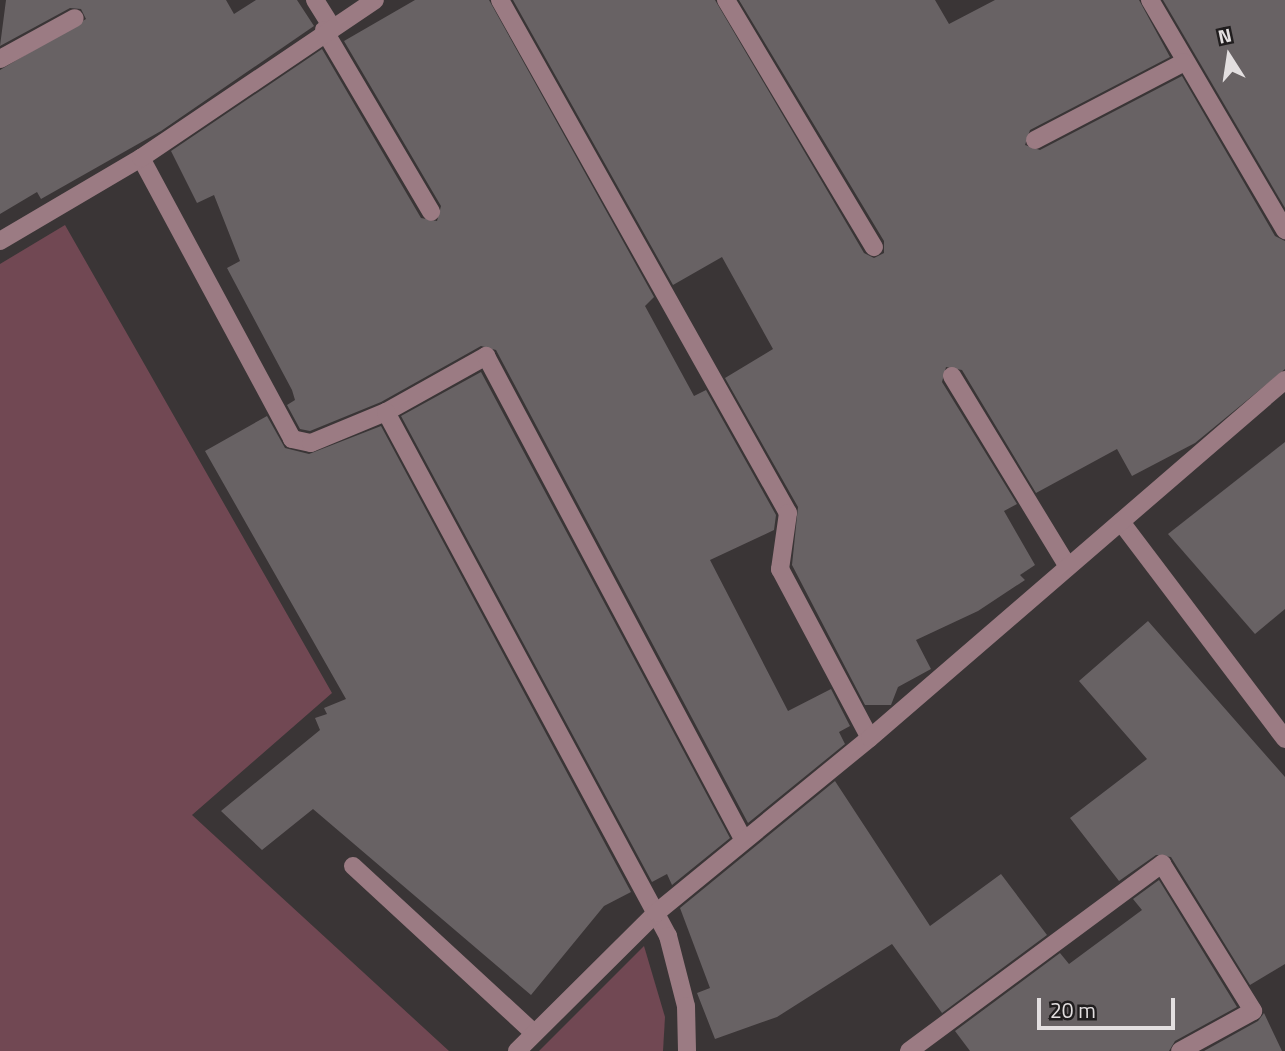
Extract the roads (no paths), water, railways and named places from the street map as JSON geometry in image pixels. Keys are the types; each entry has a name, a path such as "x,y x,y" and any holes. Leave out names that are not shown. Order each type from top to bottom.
{"street":[{"path":"315,0 327,27 431,212"},
{"path":"0,242 141,158 327,27 375,0"},
{"path":"500,0 788,513 780,569 870,738"},
{"path":"726,0 874,247"},
{"path":"1150,0 1285,230"},
{"path":"0,59 75,18"},
{"path":"1035,140 1184,62"},
{"path":"141,158 292,439 310,443 386,412 486,356 743,839"},
{"path":"952,376 1068,567"},
{"path":"517,1051 656,913 743,839 870,738 1285,380"},
{"path":"386,412 656,913 686,1006 687,1051"},
{"path":"1121,522 1285,739"},
{"path":"909,1051 1163,864 1253,1011 1180,1051"},
{"path":"353,866 534,1033"}]}
